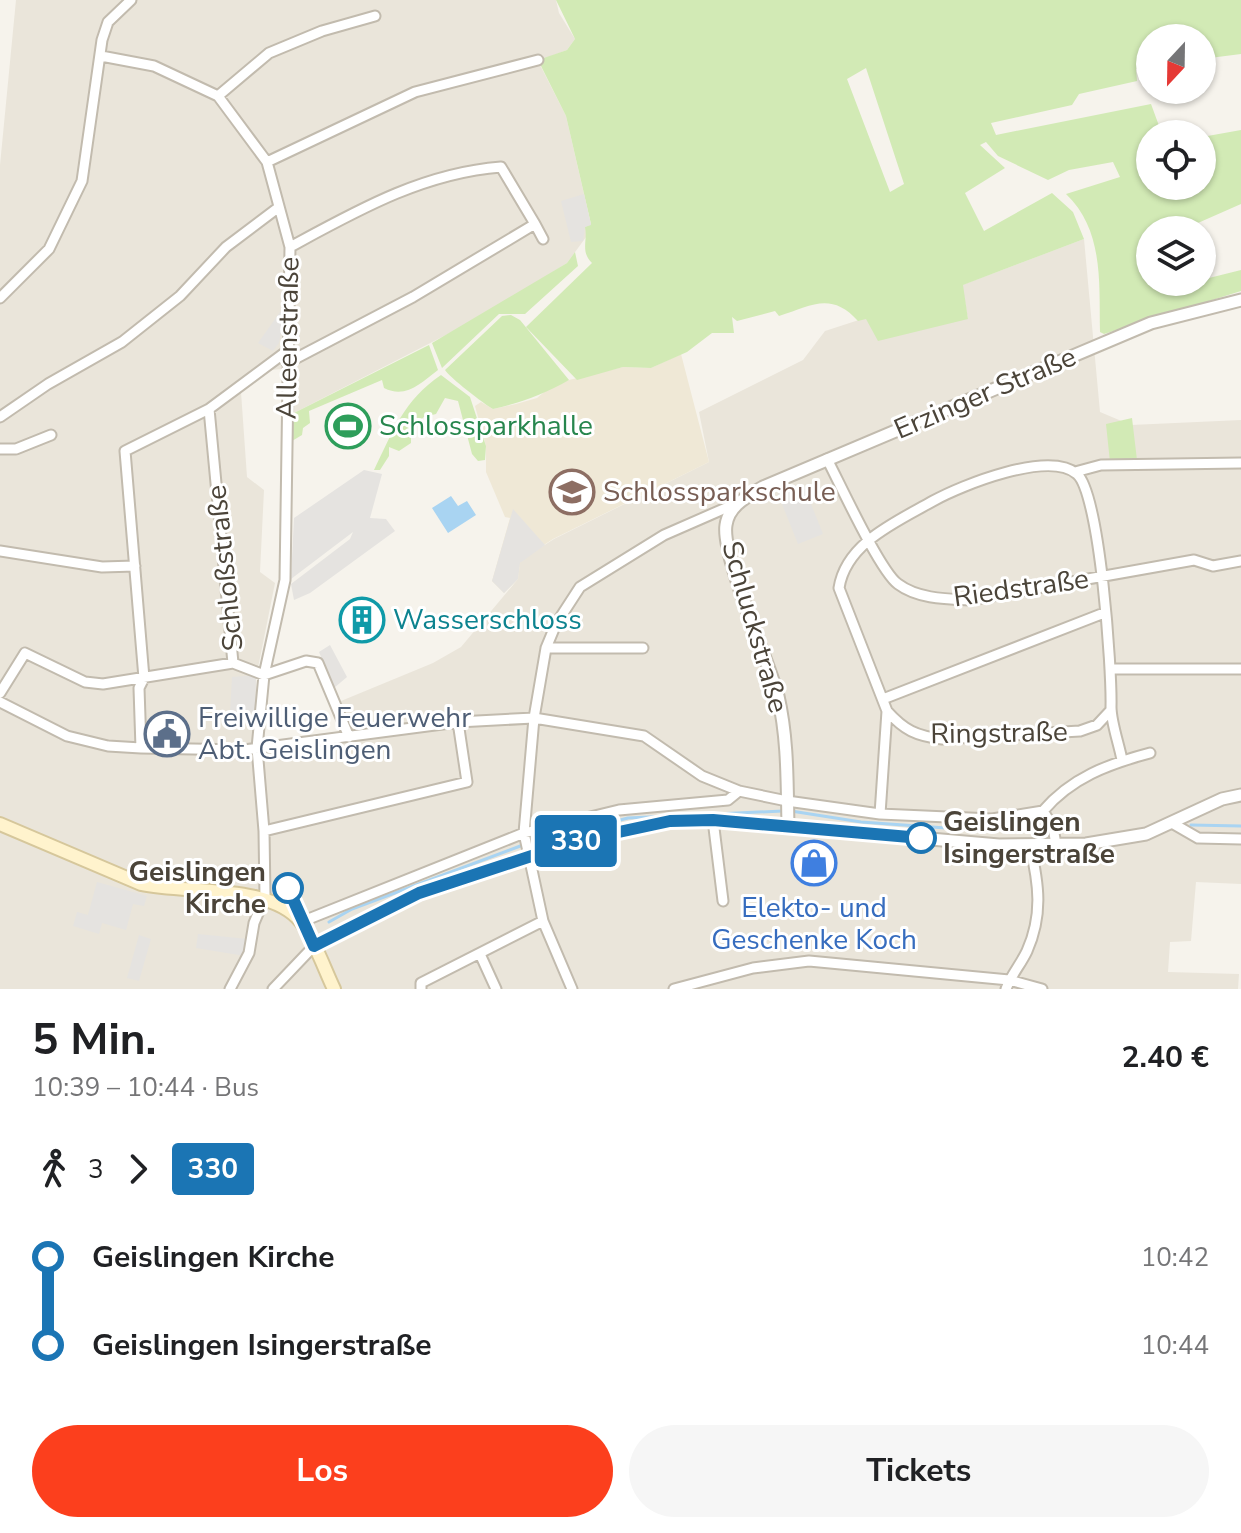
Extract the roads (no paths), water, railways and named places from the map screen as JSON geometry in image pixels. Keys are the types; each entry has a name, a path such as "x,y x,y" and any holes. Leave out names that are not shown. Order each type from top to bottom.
{"main road":[{"path":"0,824 141,884 265,897 286,907 301,922 334,989"}],"street":[{"path":"0,298 49,249 82,181 108,22 121,6 131,0"},
{"path":"218,96 269,53 322,31 375,16"},
{"name":"Alleenstraße","path":"101,56 154,66 218,96 267,162 290,247 285,580 264,675"},
{"path":"267,162 415,92 538,60"},
{"path":"290,247 429,179 464,170 501,167 543,239"},
{"path":"0,417 48,384 122,342 180,296 226,247 279,207"},
{"path":"287,363 413,297 535,224"},
{"name":"Erzinger Straße","path":"735,504 763,487 827,459 1151,323 1241,300"},
{"path":"141,748 139,688 144,678 125,451 209,409 287,351"},
{"name":"Schloßstraße","path":"209,409 233,663 264,675 257,748 264,831 265,897 254,923 249,953 230,989"},
{"path":"0,449 16,449 51,435"},
{"name":"Riedstraße","path":"827,459 869,540 897,584 935,599 970,600 1194,560 1213,566 1241,561"},
{"path":"1075,472 1101,465 1241,463"},
{"path":"880,814 887,711 839,588 842,568 869,540 936,499 1027,466 1055,465 1075,472 1087,486 1111,669 1111,710 1122,760"},
{"path":"572,989 543,921 527,844 534,718 546,648 556,624 580,587 664,535 735,504"},
{"name":"Schluckstraße","path":"735,504 726,526 730,557 778,697 786,740 788,812"},
{"path":"0,551 102,567 135,566"},
{"path":"883,699 1104,613"},
{"path":"546,648 643,648"},
{"path":"0,693 25,653 85,682 103,684 233,663"},
{"path":"264,675 306,661 318,663 349,737"},
{"path":"1111,669 1241,669"},
{"path":"0,702 67,736 108,746 141,748 244,750 458,722 534,718 644,736 702,776 788,812 1030,846 1120,840 1172,823 1222,799 1241,795"},
{"name":"Ringstraße","path":"887,711 901,727 919,736 942,739 1080,731 1097,725 1111,710"},
{"path":"264,831 467,782 458,722"},
{"path":"273,989 314,946 419,893 527,844 620,820 713,820 788,812 992,819 1043,811 1074,782 1122,760 1150,753"},
{"path":"301,922 527,844 620,820 728,800 739,791"},
{"path":"1043,811 1053,827 1056,845"},
{"path":"713,820 723,901"},
{"path":"1172,823 1198,838 1241,839"},
{"path":"1008,984 1026,953 1038,921 1039,886 1030,846"},
{"path":"421,989 421,983 543,921"},
{"path":"480,954 496,989"},
{"path":"674,989 753,968 809,961 1042,989"}],"water":[{"path":"451,496 458,506 467,501 476,515 448,533 432,508"}],"waterway":[{"path":"530,843 628,818 783,811"},
{"path":"791,811 861,822 960,829 1030,827"},
{"path":"1191,825 1241,826"},
{"path":"329,922 352,909 523,845"}],"place":[{"name":"Schlossparkhalle","path":"348,426"},
{"name":"Schlossparkschule","path":"572,492"},
{"name":"Wasserschloss","path":"362,620"},
{"name":"Freiwillige Feuerwehr Abt. Geislingen","path":"167,734"},
{"name":"Geislingen Isingerstraße","path":"921,838"},
{"name":"Elekto- und Geschenke Koch","path":"814,863"},
{"name":"Geislingen Kirche","path":"288,888"}]}
